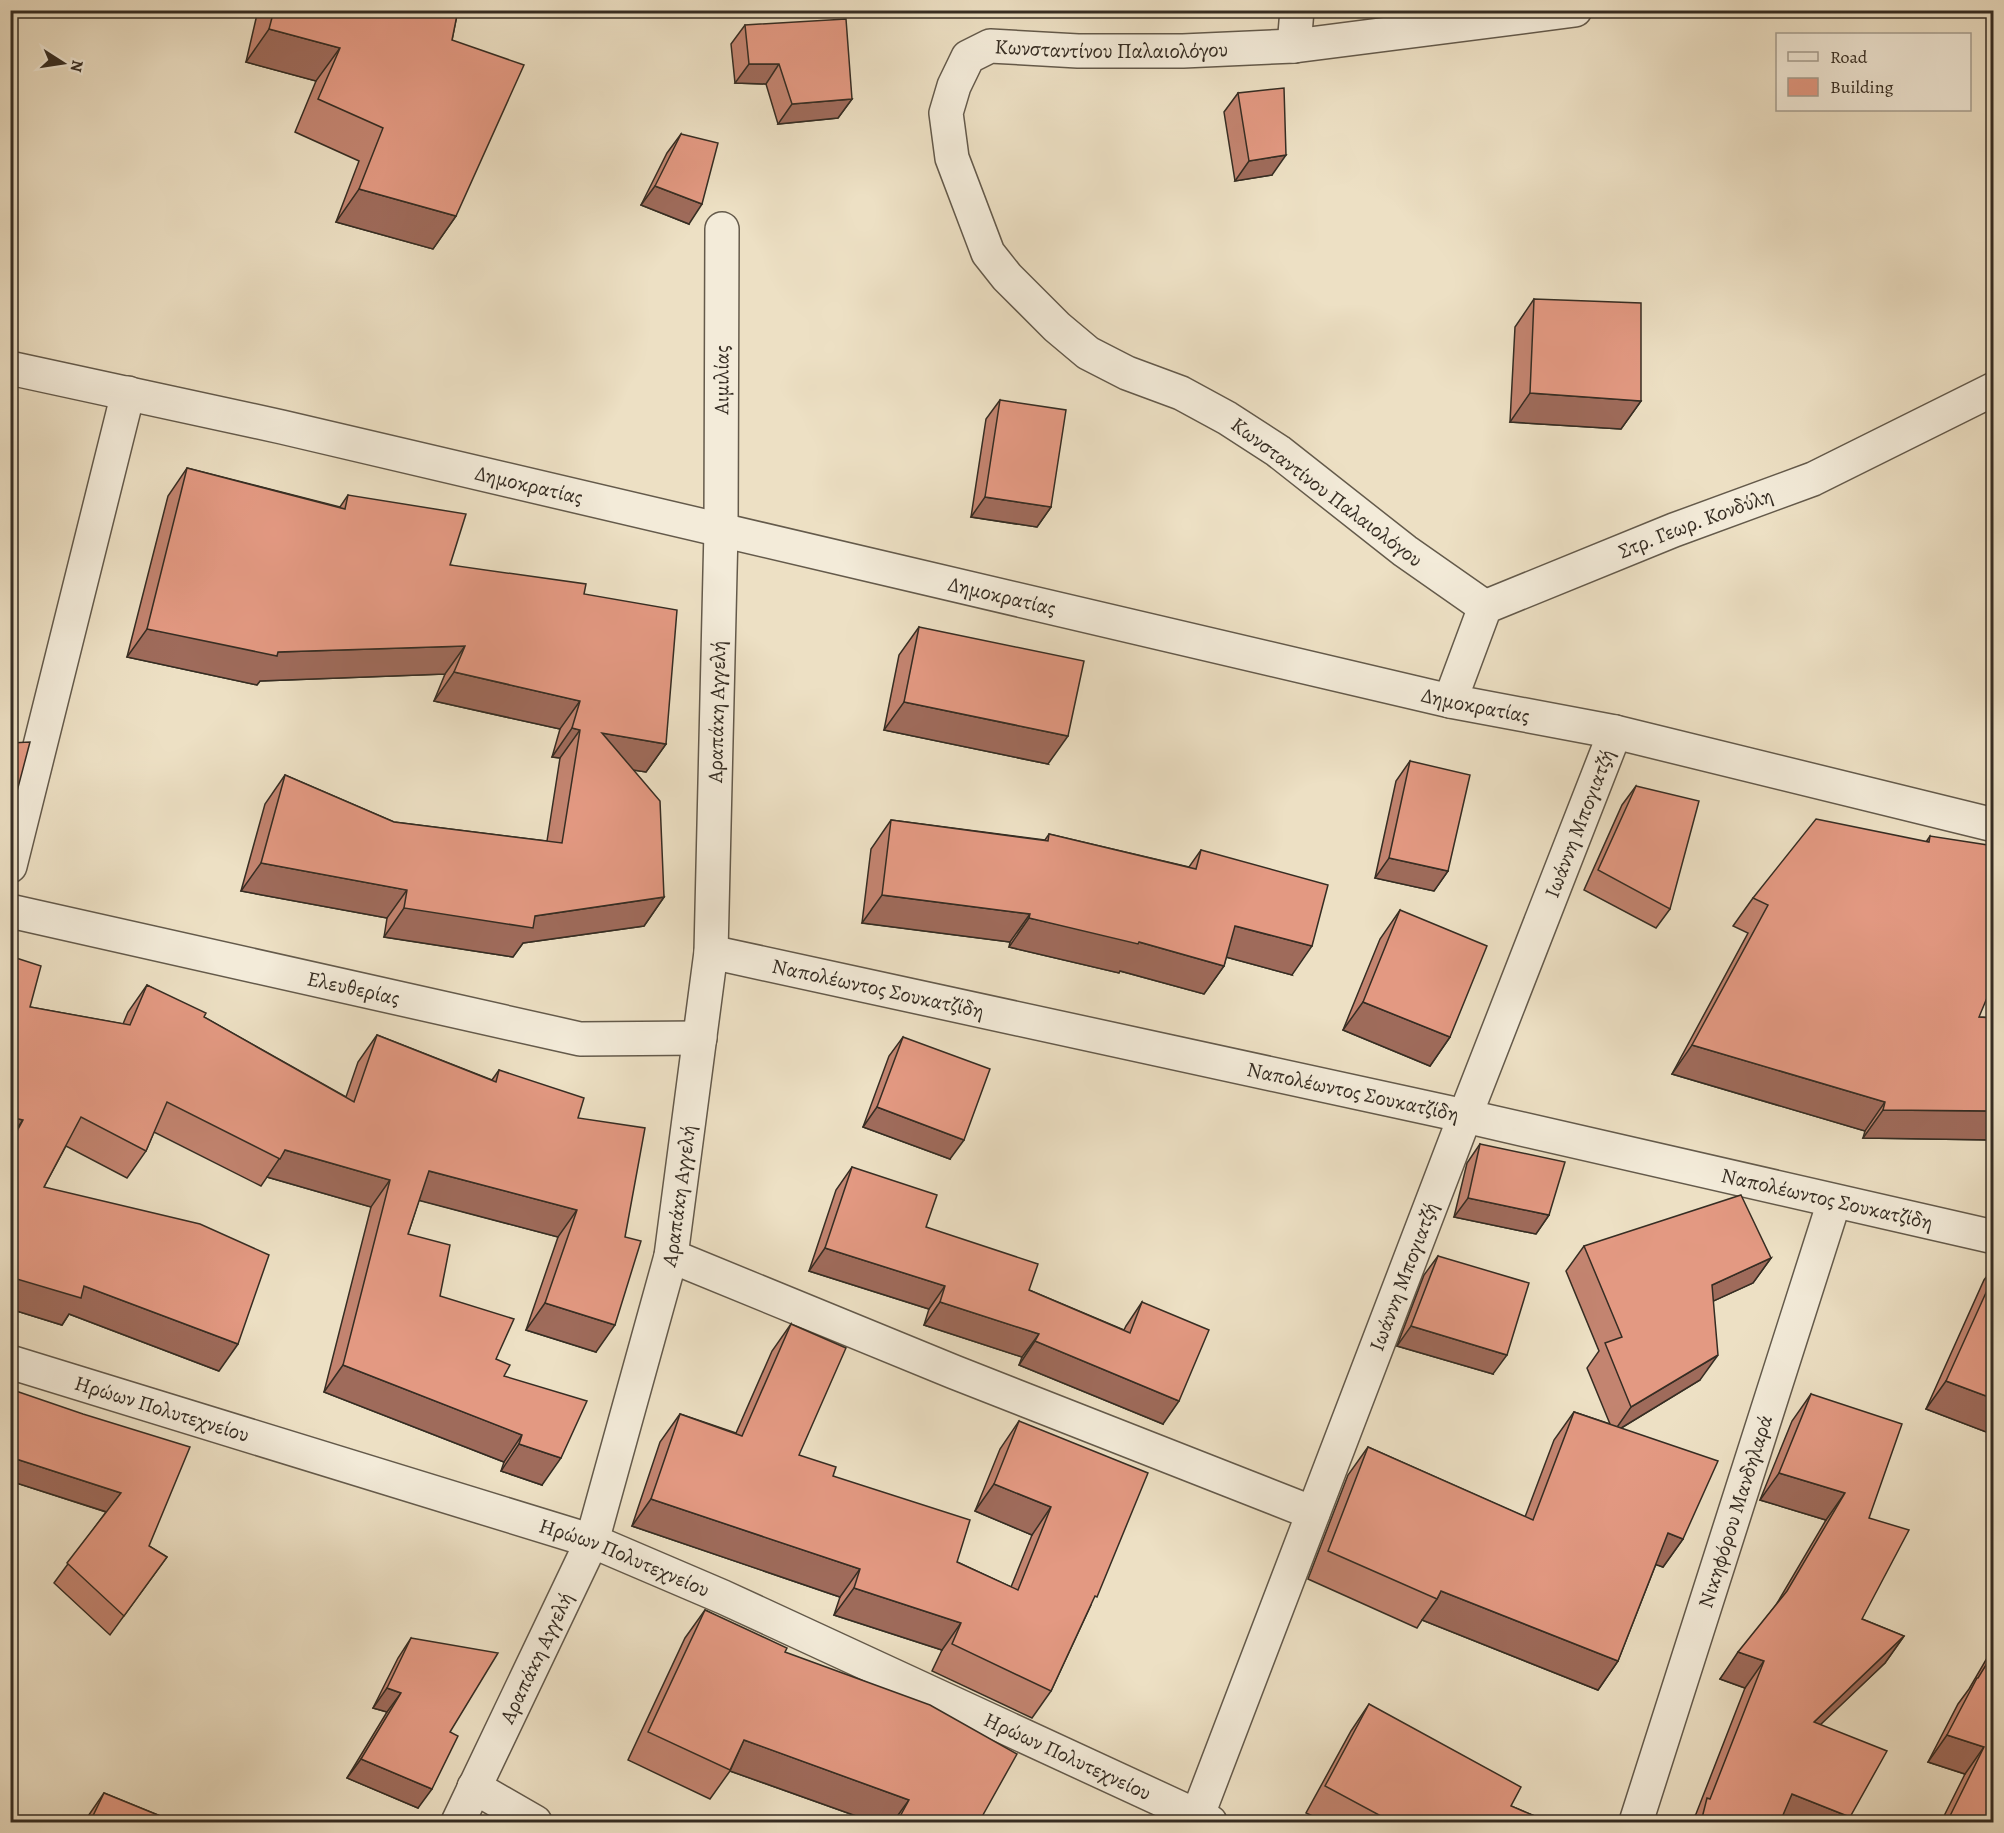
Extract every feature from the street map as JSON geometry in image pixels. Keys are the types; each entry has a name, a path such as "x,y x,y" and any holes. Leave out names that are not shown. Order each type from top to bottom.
{"street":[{"path":"1294,46 1297,10"},
{"name":"Κωνσταντίνου Παλαιολόγου","path":"1485,607 1405,551 1278,451 1236,423 1181,393 1127,373 1088,353 1065,334 1007,278 988,254 952,158 946,113 954,86 968,57 990,46 1078,51 1148,51 1294,46 1575,10"},
{"name":"Αιμιλίας","path":"721,530 722,229"},
{"name":"Δημοκρατίας","path":"10,368 282,427 1450,701 1615,732 1994,825"},
{"name":"Στρ. Γεωρ. Κονδύλη","path":"1485,607 1674,530 1813,479 1994,389"},
{"path":"10,866 128,393"},
{"name":"Αραπάκη Αγγελή","path":"458,1822 592,1541 671,1256 711,952 721,530"},
{"path":"1450,701 1485,607"},
{"name":"Ιωάννη Μπογιατζή","path":"1201,1820 1313,1513 1615,732"},
{"name":"Ελευθερίας","path":"10,911 580,1039 700,1038"},
{"name":"Ναπολέωντος Σουκατζίδη","path":"711,952 1465,1116 1994,1237"},
{"name":"Νικηφόρου Μανδηλαρά","path":"1636,1822 1834,1202"},
{"path":"671,1256 954,1372 1313,1513"},
{"name":"Ηρώων Πολυτεχνείου","path":"10,1362 592,1541 723,1597 1201,1820"},
{"path":"474,1787 535,1822"}],"building":[{"path":"274,10 458,10 452,40 524,65 456,216 359,189 383,128 318,99 340,48 269,29"},
{"path":"846,19 852,99 792,104 779,64 749,64 745,25"},
{"path":"1284,88 1286,155 1249,161 1238,93"},
{"path":"681,134 718,143 702,204 655,186"},
{"path":"1534,299 1641,303 1641,401 1530,393"},
{"path":"1000,400 1066,410 1051,507 985,497"},
{"path":"187,468 345,509 348,495 466,514 450,565 586,584 584,594 677,610 666,744 602,733 660,801 664,897 535,916 533,928 404,908 407,890 261,863 285,775 394,822 562,843 580,730 572,728 580,701 454,672 465,646 278,652 277,656 147,629"},
{"path":"919,627 1084,661 1068,736 904,702"},
{"path":"30,742 11,814 10,814 10,743"},
{"path":"1410,761 1470,775 1448,871 1389,858"},
{"path":"1636,786 1699,801 1670,909 1598,870"},
{"path":"1816,819 1929,842 1930,836 1994,846 1994,981 1979,1017 1994,1018 1994,1111 1883,1110 1885,1102 1692,1045 1768,905 1753,898"},
{"path":"891,820 1048,841 1049,834 1196,869 1201,850 1328,885 1312,946 1235,926 1224,966 1139,942 1138,944 1029,918 1030,914 882,895"},
{"path":"1400,910 1487,946 1450,1037 1363,1002"},
{"path":"10,956 41,966 30,1007 130,1025 147,985 206,1013 204,1017 354,1102 377,1035 496,1082 499,1070 584,1098 578,1118 645,1128 625,1237 641,1241 615,1325 545,1303 577,1210 429,1171 408,1234 450,1245 440,1296 514,1319 496,1359 510,1365 504,1376 587,1401 561,1458 519,1444 522,1435 343,1365 390,1180 285,1150 280,1159 167,1102 146,1151 81,1117 44,1187 200,1224 269,1255 238,1344 84,1286 81,1298 10,1277 10,1144 23,1120 10,1117"},
{"path":"903,1037 990,1069 964,1140 877,1107"},
{"path":"1480,1144 1565,1162 1549,1215 1468,1198"},
{"path":"852,1167 937,1195 926,1227 1038,1264 1029,1290 1130,1333 1142,1302 1209,1330 1179,1401 1035,1341 1039,1334 940,1302 945,1286 825,1248"},
{"path":"1741,1195 1771,1258 1712,1285 1718,1355 1631,1407 1605,1343 1622,1337 1584,1246"},
{"path":"1438,1256 1529,1283 1507,1355 1411,1326"},
{"path":"1994,1275 1994,1399 1946,1381"},
{"path":"791,1324 846,1348 799,1455 836,1467 833,1476 970,1520 957,1562 1018,1590 1051,1507 994,1484 1019,1421 1148,1473 1097,1597 1095,1596 1051,1691 952,1644 961,1623 854,1588 860,1569 651,1499 680,1414 742,1436"},
{"path":"10,1389 190,1447 149,1546 167,1557 124,1616 67,1563 121,1493 10,1457"},
{"path":"1811,1394 1902,1424 1869,1518 1909,1530 1862,1619 1904,1636 1814,1722 1887,1751 1850,1817 1792,1794 1780,1822 1701,1822 1707,1798 1710,1799 1764,1661 1738,1652 1787,1591 1845,1493 1779,1473"},
{"path":"1574,1412 1718,1461 1683,1539 1668,1533 1618,1661 1441,1591 1437,1599 1328,1551 1368,1447 1533,1520"},
{"path":"705,1610 787,1648 785,1652 930,1705 1017,1754 979,1822 897,1822 909,1800 744,1740 730,1770 648,1732"},
{"path":"411,1638 498,1653 450,1732 458,1736 432,1789 361,1759 401,1693 387,1688"},
{"path":"1994,1652 1994,1822 1947,1822 1984,1747 1947,1735 1977,1678"},
{"path":"1369,1704 1521,1787 1511,1806 1549,1822 1392,1822 1325,1786"},
{"path":"104,1793 175,1822 90,1822"}]}
